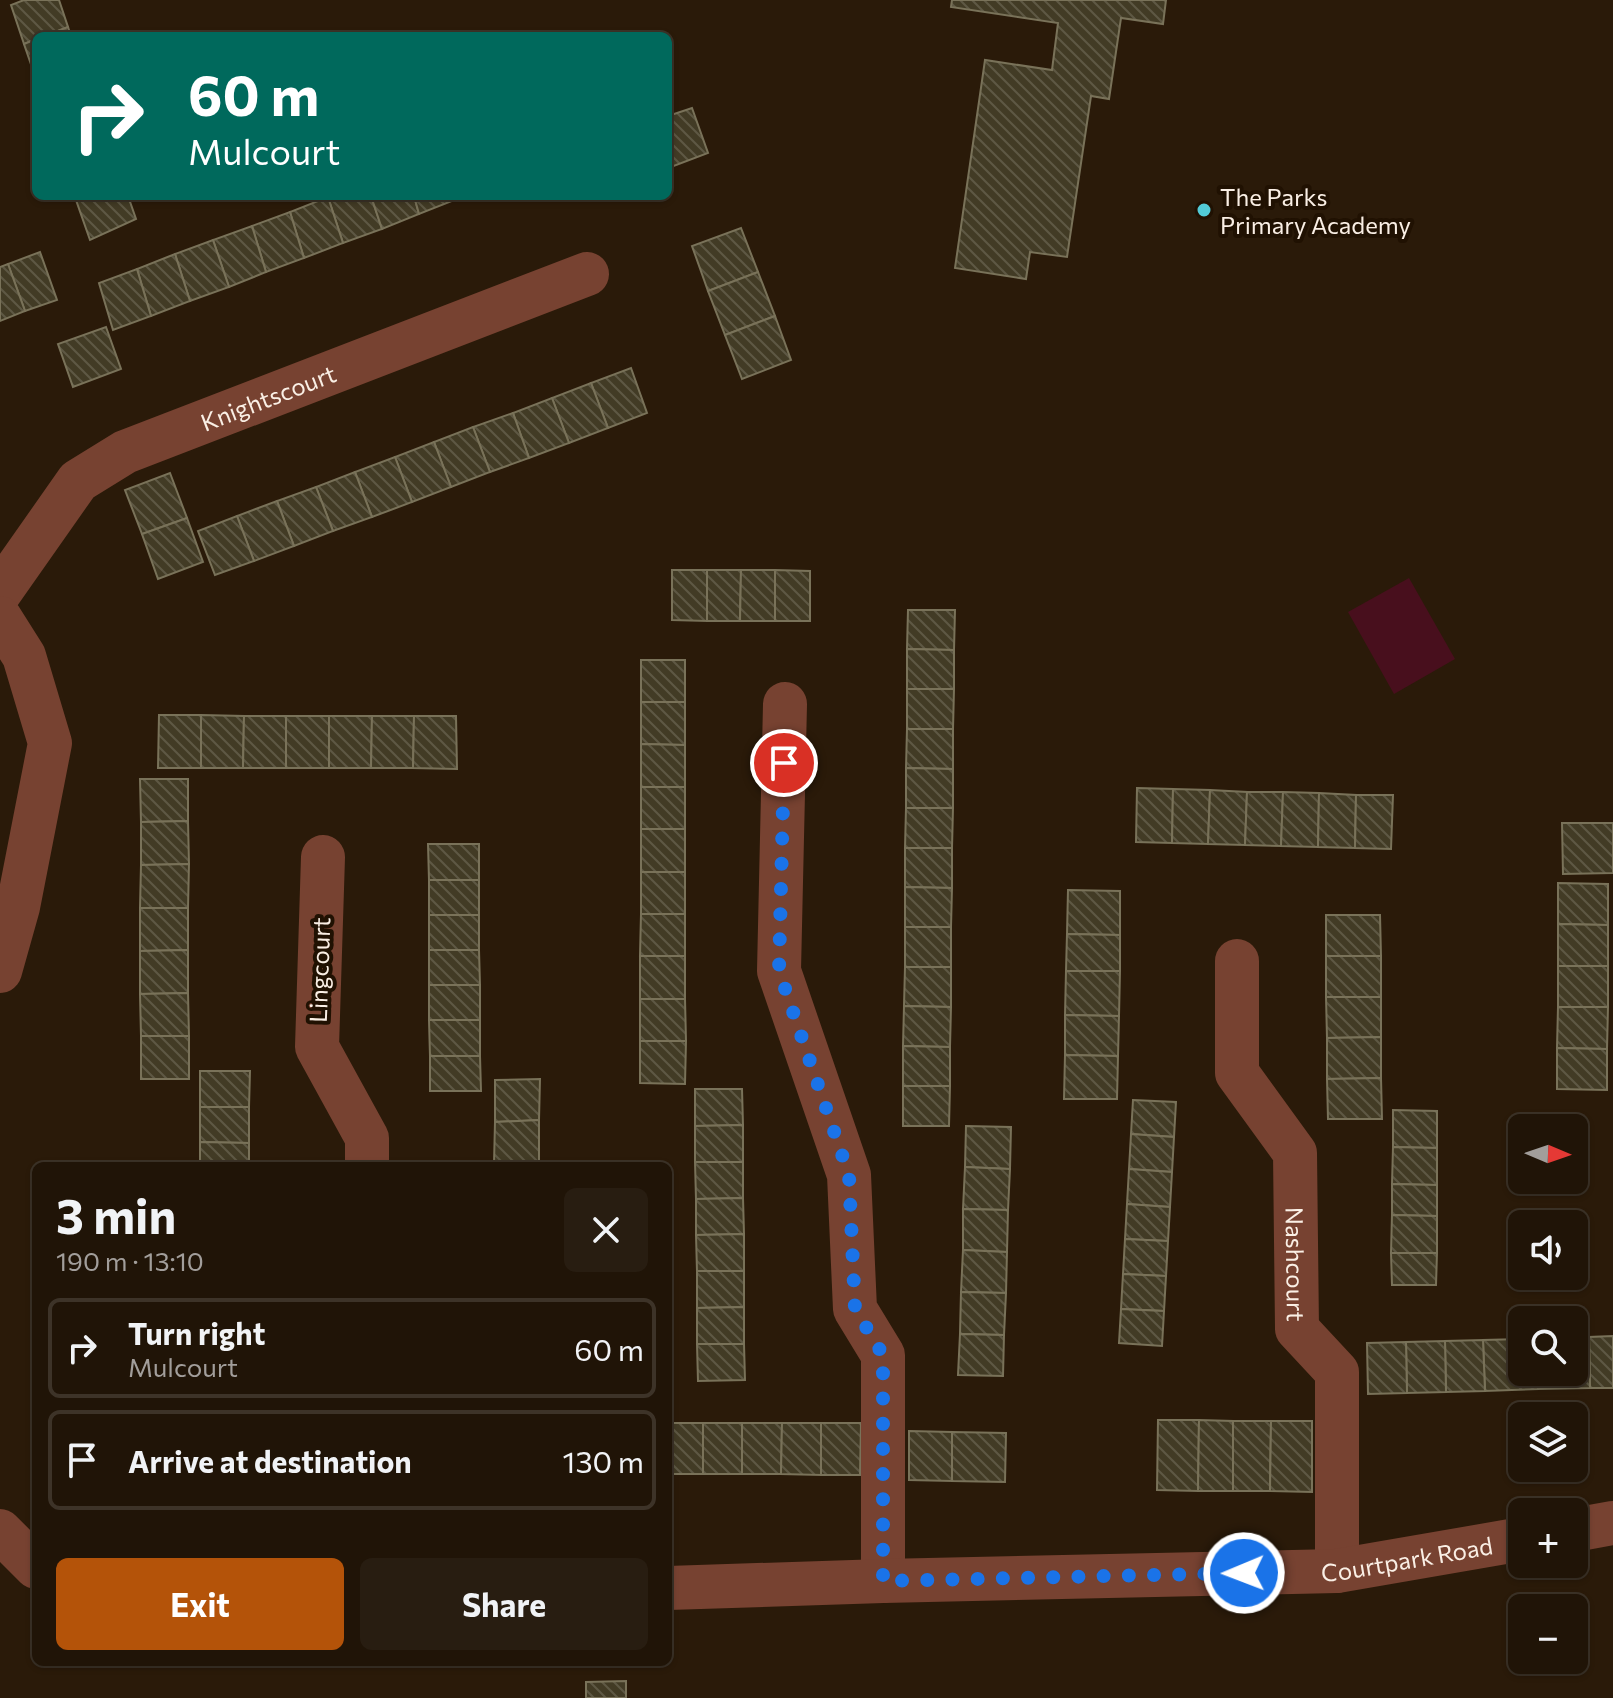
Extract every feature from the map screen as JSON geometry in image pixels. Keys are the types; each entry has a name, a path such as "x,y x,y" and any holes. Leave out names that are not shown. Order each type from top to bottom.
{"street":[{"name":"Knightscourt","path":"0,592 78,481 125,452 587,274"},
{"path":"0,618 24,656 50,743 18,907 0,971"},
{"path":"785,704 779,971 849,1175 855,1309 883,1355 883,1581"},
{"name":"Lingcourt","path":"323,857 317,1047 367,1138 367,1162"},
{"name":"Nashcourt","path":"1237,961 1237,1073 1295,1153 1297,1329 1337,1372 1337,1571"},
{"path":"1588,1527 1613,1523"},
{"path":"0,1531 32,1563"},
{"name":"Courtpark Road","path":"672,1588 1337,1571 1508,1541"}],"shaded area":[{"path":"1409,578 1455,659 1394,694 1348,612"}],"building":[{"path":"24,0 59,0 68,27 55,32 32,32 32,41 24,44 11,5"},
{"path":"952,0 1166,0 1163,24 1121,18 1109,99 1091,96 1067,257 1030,252 1026,279 955,268 985,60 1052,70 1058,23 951,7"},
{"path":"32,41 32,67 24,44"},
{"path":"692,108 708,153 672,167 672,115"},
{"path":"76,200 129,200 136,219 90,240"},
{"path":"320,200 329,200 343,243 304,258 290,212"},
{"path":"329,200 372,200 382,229 343,243"},
{"path":"372,200 415,200 419,214 382,229"},
{"path":"415,200 454,200 419,214"},
{"path":"290,212 304,258 266,272 252,226"},
{"path":"252,226 266,272 229,287 213,240"},
{"path":"741,228 758,272 708,291 692,246"},
{"path":"213,240 229,287 190,301 175,254"},
{"path":"40,252 57,300 25,311 8,264"},
{"path":"175,254 190,301 151,316 137,269"},
{"path":"8,264 25,311 0,321 0,267"},
{"path":"137,269 151,316 113,330 99,283"},
{"path":"758,272 775,316 725,335 708,291"},
{"path":"775,316 791,360 742,379 725,335"},
{"path":"106,327 121,369 73,387 58,344"},
{"path":"631,368 647,413 608,428 591,383"},
{"path":"591,383 608,428 569,443 552,398"},
{"path":"552,398 569,443 529,458 513,413"},
{"path":"513,413 529,458 490,472 473,427"},
{"path":"473,427 490,472 451,487 434,442"},
{"path":"434,442 451,487 412,502 395,457"},
{"path":"395,457 412,502 372,517 355,472"},
{"path":"355,472 372,517 333,531 316,487"},
{"path":"170,473 187,518 142,534 125,490"},
{"path":"316,487 333,531 294,546 277,501"},
{"path":"277,501 294,546 254,561 237,516"},
{"path":"237,516 254,561 215,575 198,531"},
{"path":"187,518 203,562 158,579 142,534"},
{"path":"672,570 707,570 707,621 672,620"},
{"path":"707,570 741,570 740,621 707,621"},
{"path":"741,570 775,570 775,621 740,621"},
{"path":"775,570 810,571 810,621 775,621"},
{"path":"908,610 955,610 954,650 907,649"},
{"path":"907,649 954,650 954,689 907,689"},
{"path":"641,660 685,660 685,702 641,702"},
{"path":"907,689 954,689 953,729 907,729"},
{"path":"641,702 685,702 685,745 641,744"},
{"path":"159,715 201,715 201,768 158,768"},
{"path":"201,715 244,716 243,768 201,768"},
{"path":"244,716 286,716 286,768 243,768"},
{"path":"286,716 329,716 329,768 286,768"},
{"path":"329,716 372,716 371,768 329,768"},
{"path":"372,716 414,716 413,768 371,768"},
{"path":"414,716 456,716 457,769 413,768"},
{"path":"907,729 953,729 953,769 906,768"},
{"path":"641,744 685,745 685,787 641,787"},
{"path":"906,768 953,769 953,808 906,808"},
{"path":"140,779 188,779 188,821 141,822"},
{"path":"641,787 685,787 685,829 641,829"},
{"path":"1137,788 1173,789 1172,843 1136,842"},
{"path":"1173,789 1210,790 1208,844 1172,843"},
{"path":"1210,790 1247,792 1245,845 1208,844"},
{"path":"1247,792 1283,792 1281,846 1245,845"},
{"path":"1283,792 1319,793 1318,847 1281,846"},
{"path":"1319,793 1356,795 1355,848 1318,847"},
{"path":"1356,795 1393,795 1391,849 1355,848"},
{"path":"906,808 953,808 952,848 905,848"},
{"path":"188,821 189,864 141,865 141,822"},
{"path":"1562,823 1613,823 1613,873 1563,874"},
{"path":"641,829 685,829 685,872 641,872"},
{"path":"428,844 479,844 479,880 429,880"},
{"path":"905,848 952,848 952,888 905,887"},
{"path":"189,864 188,908 140,908 141,865"},
{"path":"641,872 685,872 685,914 641,914"},
{"path":"429,880 479,880 479,915 429,915"},
{"path":"1558,883 1608,884 1608,925 1558,924"},
{"path":"905,887 952,888 951,927 905,927"},
{"path":"1068,890 1120,891 1120,935 1067,934"},
{"path":"140,908 188,908 188,950 140,951"},
{"path":"641,914 685,914 685,956 640,956"},
{"path":"429,915 479,915 479,950 429,950"},
{"path":"1326,915 1380,915 1381,956 1326,956"},
{"path":"1558,924 1608,925 1608,966 1558,966"},
{"path":"905,927 951,927 951,967 905,967"},
{"path":"1067,934 1120,935 1120,971 1066,971"},
{"path":"188,950 188,993 140,994 140,951"},
{"path":"429,950 479,950 480,985 429,985"},
{"path":"640,956 685,956 685,999 640,999"},
{"path":"1326,956 1381,956 1381,997 1326,997"},
{"path":"1558,966 1608,966 1608,1007 1558,1007"},
{"path":"905,967 951,967 951,1007 904,1006"},
{"path":"1066,971 1120,971 1119,1016 1065,1015"},
{"path":"429,985 480,985 480,1020 429,1020"},
{"path":"188,993 189,1036 141,1036 140,994"},
{"path":"1326,997 1381,997 1381,1037 1327,1038"},
{"path":"640,999 685,999 686,1041 640,1041"},
{"path":"904,1006 951,1007 950,1047 903,1046"},
{"path":"1558,1007 1608,1007 1607,1049 1557,1048"},
{"path":"1065,1015 1119,1016 1118,1056 1065,1055"},
{"path":"429,1020 480,1020 480,1056 430,1056"},
{"path":"141,1036 189,1036 189,1079 141,1079"},
{"path":"1381,1037 1381,1078 1327,1079 1327,1038"},
{"path":"640,1041 686,1041 685,1084 640,1083"},
{"path":"903,1046 950,1047 950,1086 903,1086"},
{"path":"1557,1048 1607,1049 1607,1090 1557,1089"},
{"path":"1065,1055 1118,1056 1117,1099 1064,1099"},
{"path":"430,1056 480,1056 481,1091 430,1091"},
{"path":"200,1071 250,1071 249,1107 200,1107"},
{"path":"1381,1078 1382,1119 1328,1119 1327,1079"},
{"path":"540,1079 539,1120 495,1122 495,1080"},
{"path":"903,1086 950,1086 949,1126 903,1126"},
{"path":"695,1089 742,1089 743,1125 695,1126"},
{"path":"1133,1100 1176,1102 1174,1137 1131,1134"},
{"path":"200,1107 249,1107 249,1143 200,1142"},
{"path":"1393,1110 1437,1111 1437,1148 1393,1147"},
{"path":"539,1120 539,1162 494,1162 495,1122"},
{"path":"743,1125 743,1162 695,1162 695,1126"},
{"path":"966,1126 1011,1127 1010,1169 965,1167"},
{"path":"1131,1134 1174,1137 1172,1172 1129,1169"},
{"path":"200,1142 249,1143 249,1162 200,1162"},
{"path":"1393,1147 1437,1148 1437,1185 1392,1184"},
{"path":"695,1162 743,1162 743,1198 696,1199"},
{"path":"965,1167 1010,1169 1008,1210 963,1209"},
{"path":"1129,1169 1172,1172 1170,1207 1127,1204"},
{"path":"1392,1184 1437,1185 1437,1216 1392,1215"},
{"path":"743,1198 744,1234 696,1235 696,1199"},
{"path":"1127,1204 1170,1207 1168,1241 1125,1239"},
{"path":"963,1209 1008,1210 1007,1252 963,1250"},
{"path":"1392,1215 1437,1216 1437,1253 1391,1253"},
{"path":"744,1234 744,1271 697,1271 696,1235"},
{"path":"1125,1239 1168,1241 1166,1276 1123,1274"},
{"path":"963,1250 1007,1252 1006,1293 961,1292"},
{"path":"1391,1253 1437,1253 1436,1285 1392,1285"},
{"path":"697,1271 744,1271 744,1307 697,1308"},
{"path":"1123,1274 1166,1276 1164,1311 1121,1309"},
{"path":"961,1292 1006,1293 1004,1335 960,1334"},
{"path":"744,1307 744,1344 697,1344 697,1308"},
{"path":"1121,1309 1164,1311 1162,1346 1119,1343"},
{"path":"960,1334 1004,1335 1003,1376 958,1375"},
{"path":"1613,1336 1613,1388 1590,1388 1589,1337"},
{"path":"1588,1337 1590,1388 1538,1389 1538,1386 1588,1386"},
{"path":"1508,1339 1508,1386 1538,1386 1538,1389 1485,1391 1483,1340"},
{"path":"1483,1340 1485,1391 1446,1392 1445,1341"},
{"path":"1445,1341 1446,1392 1407,1393 1406,1342"},
{"path":"1406,1342 1407,1393 1368,1394 1367,1343"},
{"path":"697,1344 744,1344 745,1380 698,1381"},
{"path":"1158,1420 1199,1420 1198,1491 1157,1490"},
{"path":"1199,1420 1233,1421 1233,1491 1198,1491"},
{"path":"1233,1421 1271,1421 1270,1491 1233,1491"},
{"path":"1271,1421 1312,1421 1312,1492 1270,1491"},
{"path":"672,1423 703,1423 703,1474 672,1474"},
{"path":"703,1423 742,1423 742,1474 703,1474"},
{"path":"742,1423 782,1423 781,1474 742,1474"},
{"path":"782,1423 821,1423 821,1475 781,1474"},
{"path":"821,1423 861,1423 860,1475 821,1475"},
{"path":"909,1431 952,1432 952,1481 909,1480"},
{"path":"952,1432 1006,1433 1005,1482 952,1481"},
{"path":"626,1681 626,1698 586,1698 586,1682"}],"place":[{"name":"The Parks Primary Academy","path":"1204,210"}],"route":[{"path":"784,763 779,971 849,1175 855,1309 883,1355 883,1581 1244,1573"}]}
